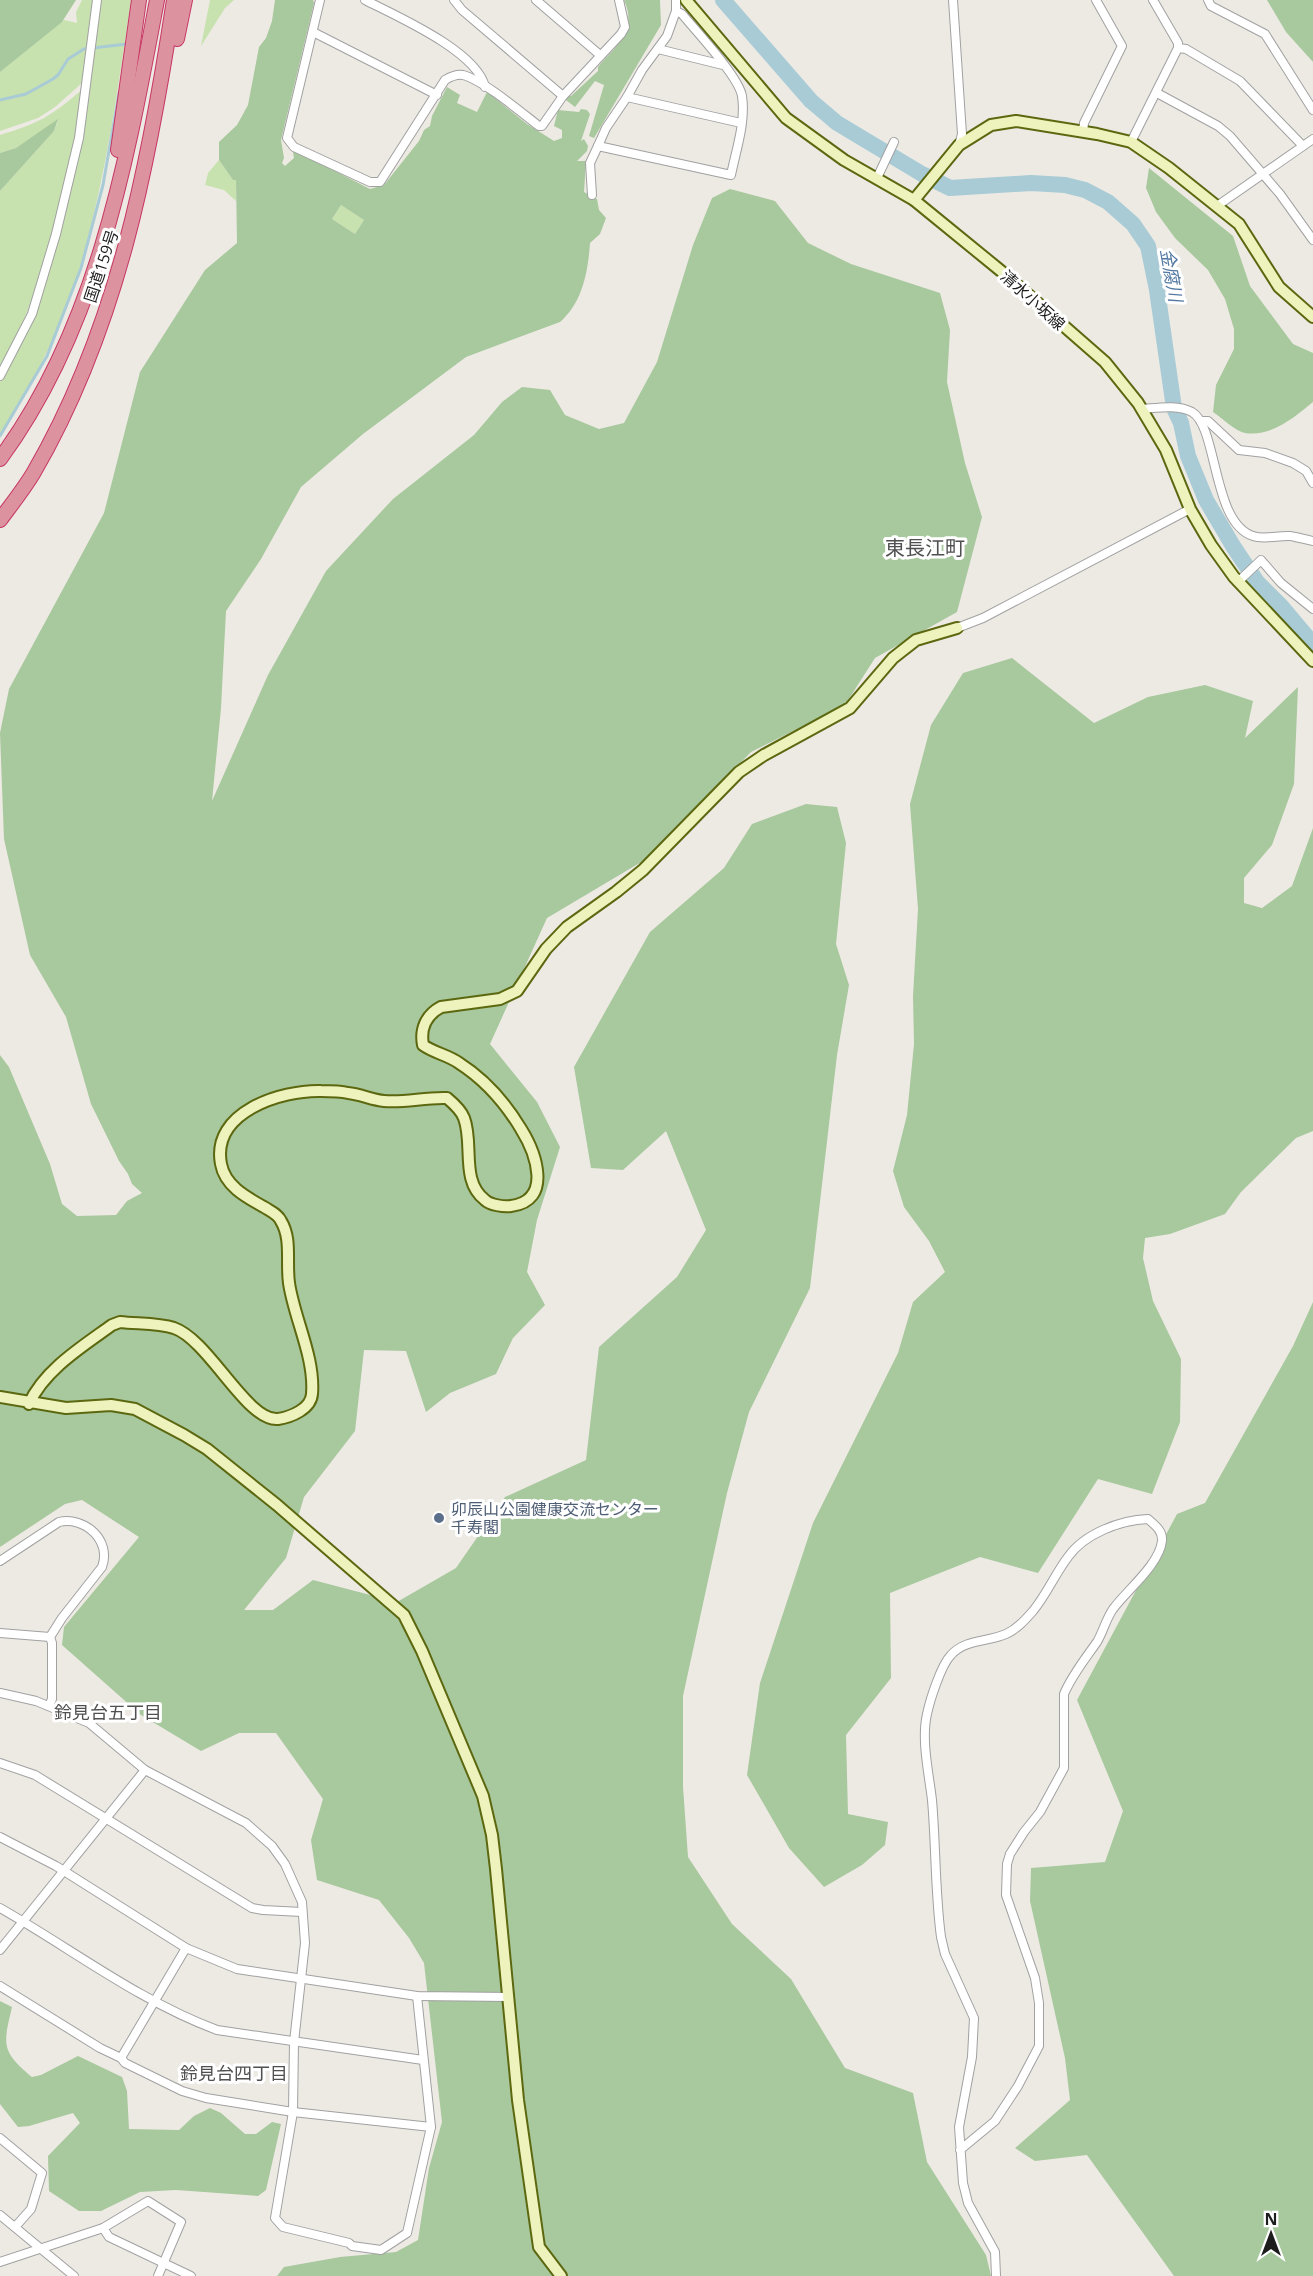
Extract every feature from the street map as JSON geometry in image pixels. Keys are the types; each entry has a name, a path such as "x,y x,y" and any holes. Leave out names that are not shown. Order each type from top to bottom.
{"highway":[{"path":"97,264 114,172 139,0"},
{"name":"国道159号","path":"0,459 37,400 79,317 97,264 125,158 157,0"},
{"name":"国道159号","path":"0,520 33,474 79,383 121,263 144,170 174,0"},
{"path":"144,170 170,73 185,0"}],"street":[{"path":"0,376 32,314 56,234 79,138 97,0"},
{"path":"320,0 314,33 287,138 294,147 307,154 370,182 380,182 445,81 456,75 464,75 485,87 539,126 563,96 621,34 625,27 619,0"},
{"path":"365,0 433,34 473,66 483,79 485,87"},
{"path":"454,0 462,10 563,96"},
{"path":"536,0 600,55"},
{"path":"592,195 590,163 606,128 642,70 667,36 676,11 676,0"},
{"name":"清水小坂線","path":"687,0 786,118 844,160 879,174 914,200 1001,271 1105,362 1142,409 1166,450 1190,509 1237,578 1313,661"},
{"path":"953,0 962,134 959,145"},
{"path":"1083,132 1084,123 1122,46 1096,0"},
{"path":"1131,142 1178,48 1178,43 1154,0"},
{"path":"1208,0 1211,6 1265,34 1313,110"},
{"path":"598,146 730,175 741,123 742,94 723,65 682,14 676,11"},
{"path":"314,33 437,95"},
{"path":"1178,48 1186,49 1240,81 1303,146"},
{"path":"658,49 723,65"},
{"path":"1157,93 1218,126 1230,136 1280,194 1313,240"},
{"path":"627,97 741,123"},
{"path":"914,200 959,145 991,125 1016,121 1131,142 1169,168 1239,224 1279,287 1313,317"},
{"path":"1217,206 1313,139"},
{"path":"879,174 894,142"},
{"path":"1142,409 1167,407 1189,410 1198,418 1208,421 1239,450 1265,453 1293,464 1306,471 1313,483"},
{"path":"1198,418 1227,507 1239,527 1253,536 1290,536 1313,541"},
{"path":"29,1404 36,1388 59,1367 104,1330 120,1322 175,1328 191,1339 257,1411 276,1419 297,1413 307,1405 312,1395 309,1364 289,1283 287,1230 279,1216 232,1186 221,1165 220,1143 245,1110 272,1099 318,1091 348,1093 382,1101 406,1101 427,1097 447,1098 464,1118 470,1171 474,1185 481,1196 486,1202 507,1206 521,1204 532,1197 536,1189 537,1165 522,1130 502,1101 469,1070 423,1045 421,1032 434,1011 441,1007 501,999 517,991 546,949 567,927 643,870 739,772 764,755 850,708 893,658 916,640 983,618 1190,509"},
{"path":"1237,578 1261,560 1281,583 1313,609"},
{"path":"0,1397 29,1404 66,1408 111,1405 135,1409 184,1435 207,1449 277,1505 404,1615 483,1796 492,1834 518,2100 539,2247 561,2276"},
{"path":"960,2150 995,2121 1018,2086 1039,2046 1039,2003 1035,1978 1006,1895 1007,1864 1010,1854 1040,1812 1064,1768 1064,1694 1069,1683 1096,1643 1111,1611 1153,1562 1162,1544 1162,1536 1158,1528 1148,1519 1132,1520 1117,1525 1083,1541 1069,1555 1035,1609 1019,1626 1006,1634 966,1645 950,1656 926,1715 926,1756 932,1801 941,1937 945,1954 975,2018 972,2056 959,2127 960,2150 963,2183 968,2203 995,2252 996,2276"},
{"path":"0,1561 59,1522 68,1520 96,1533 102,1542 106,1557 102,1566 50,1637"},
{"path":"0,1633 50,1637"},
{"path":"49,1706 52,1699 52,1643 50,1637"},
{"path":"0,1693 36,1701 89,1723 145,1770 229,1812 246,1823 273,1846 285,1864 302,1902 305,1944 294,2042 293,2112 275,2218 283,2227 349,2243 352,2246 381,2250 407,2233 431,2127 417,1996"},
{"path":"0,1763 35,1775 252,1908 302,1912"},
{"path":"0,1950 145,1770"},
{"path":"0,1837 65,1871 186,1948 237,1969 417,1996 509,1997"},
{"path":"0,1908 154,2002 217,2030 423,2060"},
{"path":"120,2058 186,1948"},
{"path":"0,1986 125,2063 182,2091 206,2098 293,2112 431,2127"},
{"path":"0,2138 42,2173 31,2209 15,2227"},
{"path":"0,2262 103,2228 148,2201 181,2222 158,2276"},
{"path":"0,2215 74,2276"},
{"path":"103,2228 110,2237 191,2276"}],"green space":[{"path":"0,0 76,0 62,22 0,72"},
{"path":"82,0 94,0 83,82 55,107 38,118 0,131 0,72 64,20 77,23 76,12"},
{"path":"101,0 131,0 109,143 94,213 75,283 52,342 0,434 0,379 39,300 63,221 77,163"},
{"path":"210,0 234,0 225,8 201,46"},
{"path":"275,0 313,0 281,140 284,158 282,163 285,166 294,158 293,152 296,151 370,189 384,185 419,141 424,130 430,126 432,116 447,87 460,95 457,103 477,112 487,92 527,124 554,141 562,138 562,130 554,126 558,110 579,112 581,109 587,110 590,114 581,141 584,139 588,146 587,151 577,161 586,161 584,192 597,199 599,210 606,218 600,234 590,243 586,275 579,296 560,322 466,357 363,434 301,487 261,559 226,611 221,708 212,801 268,675 326,571 393,499 474,435 502,402 522,387 550,390 565,415 599,429 624,423 657,362 693,245 712,198 730,189 775,201 808,243 851,264 940,293 950,330 947,382 965,463 982,517 957,612 875,658 845,705 751,752 648,858 547,918 490,1044 537,1102 560,1147 537,1220 527,1272 545,1305 513,1338 496,1374 450,1393 426,1412 406,1351 364,1350 355,1431 304,1497 286,1558 244,1610 273,1610 313,1580 397,1602 456,1568 505,1497 586,1460 599,1347 677,1277 706,1230 666,1131 623,1170 591,1168 574,1067 650,932 724,868 752,824 806,804 837,807 846,843 836,944 849,985 837,1055 810,1288 749,1412 727,1493 683,1696 683,1787 688,1857 732,1924 791,1979 845,2068 913,2093 927,2162 986,2255 991,2276 277,2276 284,2267 340,2257 396,2252 418,2240 429,2168 442,2122 424,1963 409,1938 379,1900 317,1880 311,1840 323,1799 276,1733 239,1733 201,1751 141,1715 62,1645 64,1627 139,1537 82,1500 65,1504 0,1547 0,1055 9,1067 50,1164 62,1204 77,1216 116,1215 127,1201 142,1193 132,1184 91,1104 66,1017 30,955 4,839 0,733 9,689 104,513 140,372 205,270 237,243 236,180 233,180 219,160 219,142 237,125 248,105 259,47 266,38 272,21","holes":["341,205 364,220 355,234 332,219"]},
{"path":"624,0 660,0 661,25 594,138 589,136 604,85 595,81 575,107 566,100 568,95 571,96 598,71 598,67 623,37 628,20"},
{"path":"1267,0 1313,0 1313,62 1286,32"},
{"path":"83,89 71,161 54,233 31,303 0,369 0,191 54,131 58,121 16,148 0,153 0,135 44,118"},
{"path":"58,119 54,131 0,191 0,153 16,148"},
{"path":"219,160 233,180 236,179 236,201 224,190 205,185 208,173"},
{"path":"1149,168 1233,236 1250,286 1293,344 1313,353 1313,402 1282,425 1264,432 1245,433 1213,412 1216,385 1234,349 1234,329 1225,299 1208,270 1175,238 1156,212 1146,188"},
{"path":"341,205 364,220 355,234 332,219"},
{"path":"1012,658 1094,723 1148,697 1205,685 1253,701 1245,738 1298,687 1294,784 1272,845 1244,878 1244,903 1262,908 1292,886 1313,828 1313,1131 1296,1138 1241,1192 1225,1214 1170,1234 1145,1238 1143,1258 1153,1301 1181,1359 1180,1422 1152,1494 1098,1479 1038,1573 980,1557 890,1593 891,1678 846,1735 848,1814 888,1822 885,1845 862,1865 824,1887 789,1848 747,1775 760,1683 813,1523 898,1353 913,1302 945,1272 929,1241 904,1207 893,1171 907,1115 914,1044 913,996 918,909 910,804 931,725 963,673"},
{"path":"1313,1302 1313,2276 1174,2276 1087,2155 1035,2161 1015,2148 1070,2100 1065,2058 1030,1901 1031,1868 1105,1862 1123,1811 1077,1700 1177,1514 1205,1503 1293,1346"},
{"path":"0,2001 12,2007 7,2030 7,2046 22,2068 32,2077 41,2075 78,2056 122,2077 127,2091 129,2129 179,2130 194,2116 210,2108 221,2113 245,2134 256,2134 272,2122 281,2124 266,2190 258,2196 176,2190 140,2192 101,2211 79,2211 49,2191 48,2156 80,2123 73,2113 18,2127 0,2104"}],"waterway":[{"name":"金腐川","path":"723,0 811,101 837,123 922,174 950,188 1031,183 1065,185 1085,190 1108,202 1133,224 1148,246 1157,290 1174,408 1181,423 1188,456 1206,500 1257,582 1313,644"},
{"path":"0,100 26,94 53,79 68,59 84,49 127,44"},
{"path":"0,436 47,356 81,268 103,185 119,93"}],"place":[{"name":"卯辰山公園健康交流センター 千寿閣","path":"439,1518"}],"district":[{"name":"東長江町","path":"925,547"},
{"name":"鈴見台五丁目","path":"108,1712"},
{"name":"鈴見台四丁目","path":"234,2073"}]}
